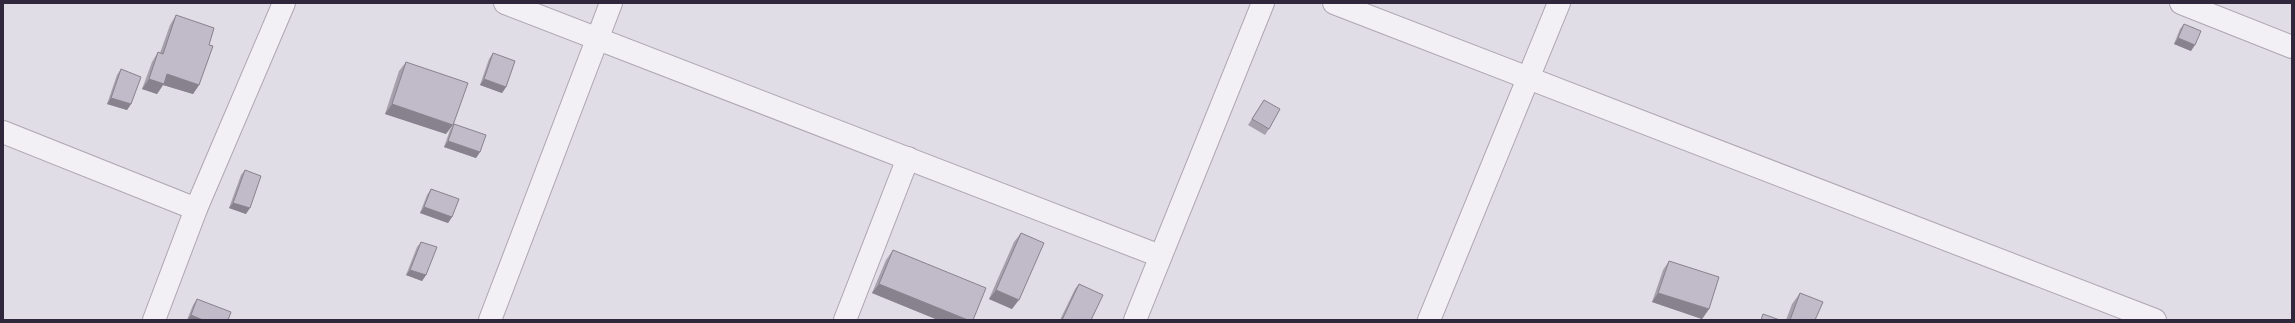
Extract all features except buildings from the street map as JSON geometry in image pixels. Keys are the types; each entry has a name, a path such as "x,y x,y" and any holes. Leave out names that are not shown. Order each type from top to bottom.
{"street":[{"path":"154,320 196,209 284,3"},
{"path":"505,3 1160,256"},
{"path":"490,320 612,3"},
{"path":"1134,320 1263,3"},
{"path":"1334,3 2155,320"},
{"path":"1429,320 1559,3"},
{"path":"2181,3 2292,47"},
{"path":"3,132 196,209"},
{"path":"845,320 908,158"}]}
